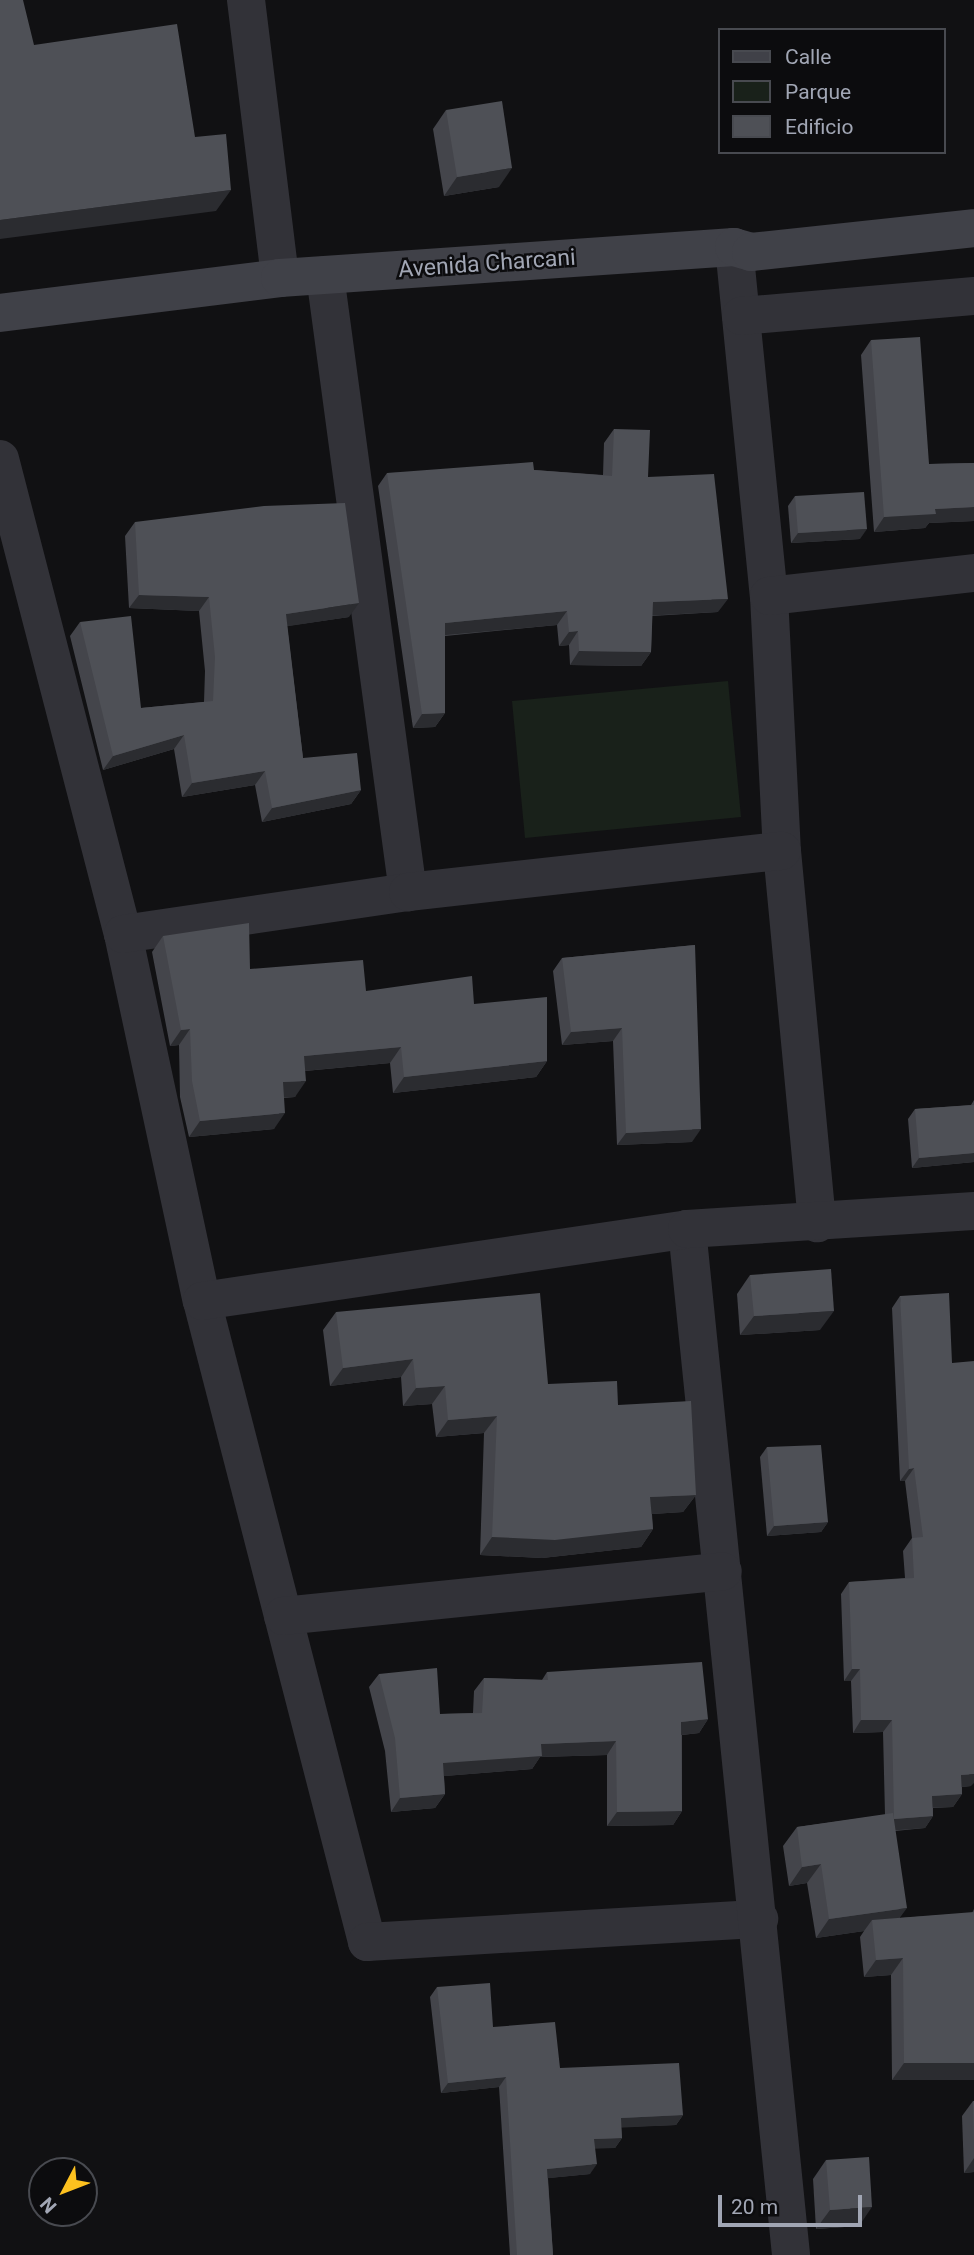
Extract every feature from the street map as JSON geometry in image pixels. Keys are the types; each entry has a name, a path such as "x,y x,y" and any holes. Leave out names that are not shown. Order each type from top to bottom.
{"main road":[{"name":"Avenida Charcani","path":"0,313 280,278 734,247 751,252 974,228"}],"street":[{"path":"246,0 280,278"},
{"path":"734,247 769,596 782,851 817,1223"},
{"path":"325,275 408,892"},
{"path":"741,316 974,296"},
{"path":"0,459 122,934 202,1301 367,1942 759,1919"},
{"path":"769,596 974,573"},
{"path":"122,934 408,892 782,851"},
{"path":"202,1301 687,1229 817,1223 974,1211"},
{"path":"687,1229 791,2255"},
{"path":"283,1616 723,1571"}],"green space":[{"path":"728,681 741,817 525,838 512,701"}],"building":[{"path":"0,0 23,0 34,45 177,24 195,137 226,134 231,190 0,220"},
{"path":"502,101 512,168 457,177 446,110"},
{"path":"920,337 929,464 974,463 974,507 935,509 936,514 884,517 871,340"},
{"path":"614,429 650,430 648,477 714,474 728,599 653,602 651,652 579,651 578,631 569,632 567,611 445,623 445,713 422,714 387,473 533,462 534,470 612,476"},
{"path":"864,492 867,529 798,533 795,496"},
{"path":"345,503 359,603 286,614 303,758 357,753 361,790 272,808 265,771 192,783 184,735 113,756 80,622 131,616 141,708 213,701 215,657 209,597 139,595 135,522 264,506"},
{"path":"249,923 250,969 363,960 366,991 472,976 474,1004 547,997 547,1061 404,1077 401,1047 304,1056 306,1081 283,1082 285,1113 200,1121 192,1081 190,1029 181,1030 163,936"},
{"path":"695,945 701,1129 626,1133 622,1028 571,1032 562,958"},
{"path":"974,1105 974,1153 919,1158 915,1109"},
{"path":"831,1269 834,1311 754,1316 750,1275"},
{"path":"540,1293 548,1384 617,1381 618,1405 691,1401 696,1495 650,1497 653,1529 555,1540 492,1537 497,1416 448,1420 445,1386 416,1388 413,1359 343,1368 336,1312"},
{"path":"949,1293 952,1363 974,1361 974,1774 961,1775 962,1794 932,1796 933,1816 894,1819 892,1720 861,1720 860,1669 852,1669 849,1582 914,1578 912,1538 923,1537 914,1468 909,1469 900,1296"},
{"path":"821,1445 828,1522 774,1526 767,1447"},
{"path":"702,1662 708,1719 681,1722 682,1811 617,1812 616,1741 541,1744 542,1756 443,1763 445,1794 400,1798 395,1738 379,1674 437,1668 440,1714 482,1713 484,1678 548,1680 547,1672"},
{"path":"893,1813 907,1908 829,1919 821,1864 802,1867 797,1827"},
{"path":"974,1912 974,2063 904,2063 903,1958 876,1960 872,1920"},
{"path":"490,1983 493,2027 555,2022 560,2068 679,2063 683,2115 621,2118 622,2138 594,2139 597,2164 547,2169 553,2255 517,2255 506,2077 448,2083 437,1987"},
{"path":"869,2157 872,2207 830,2210 826,2160"}]}
